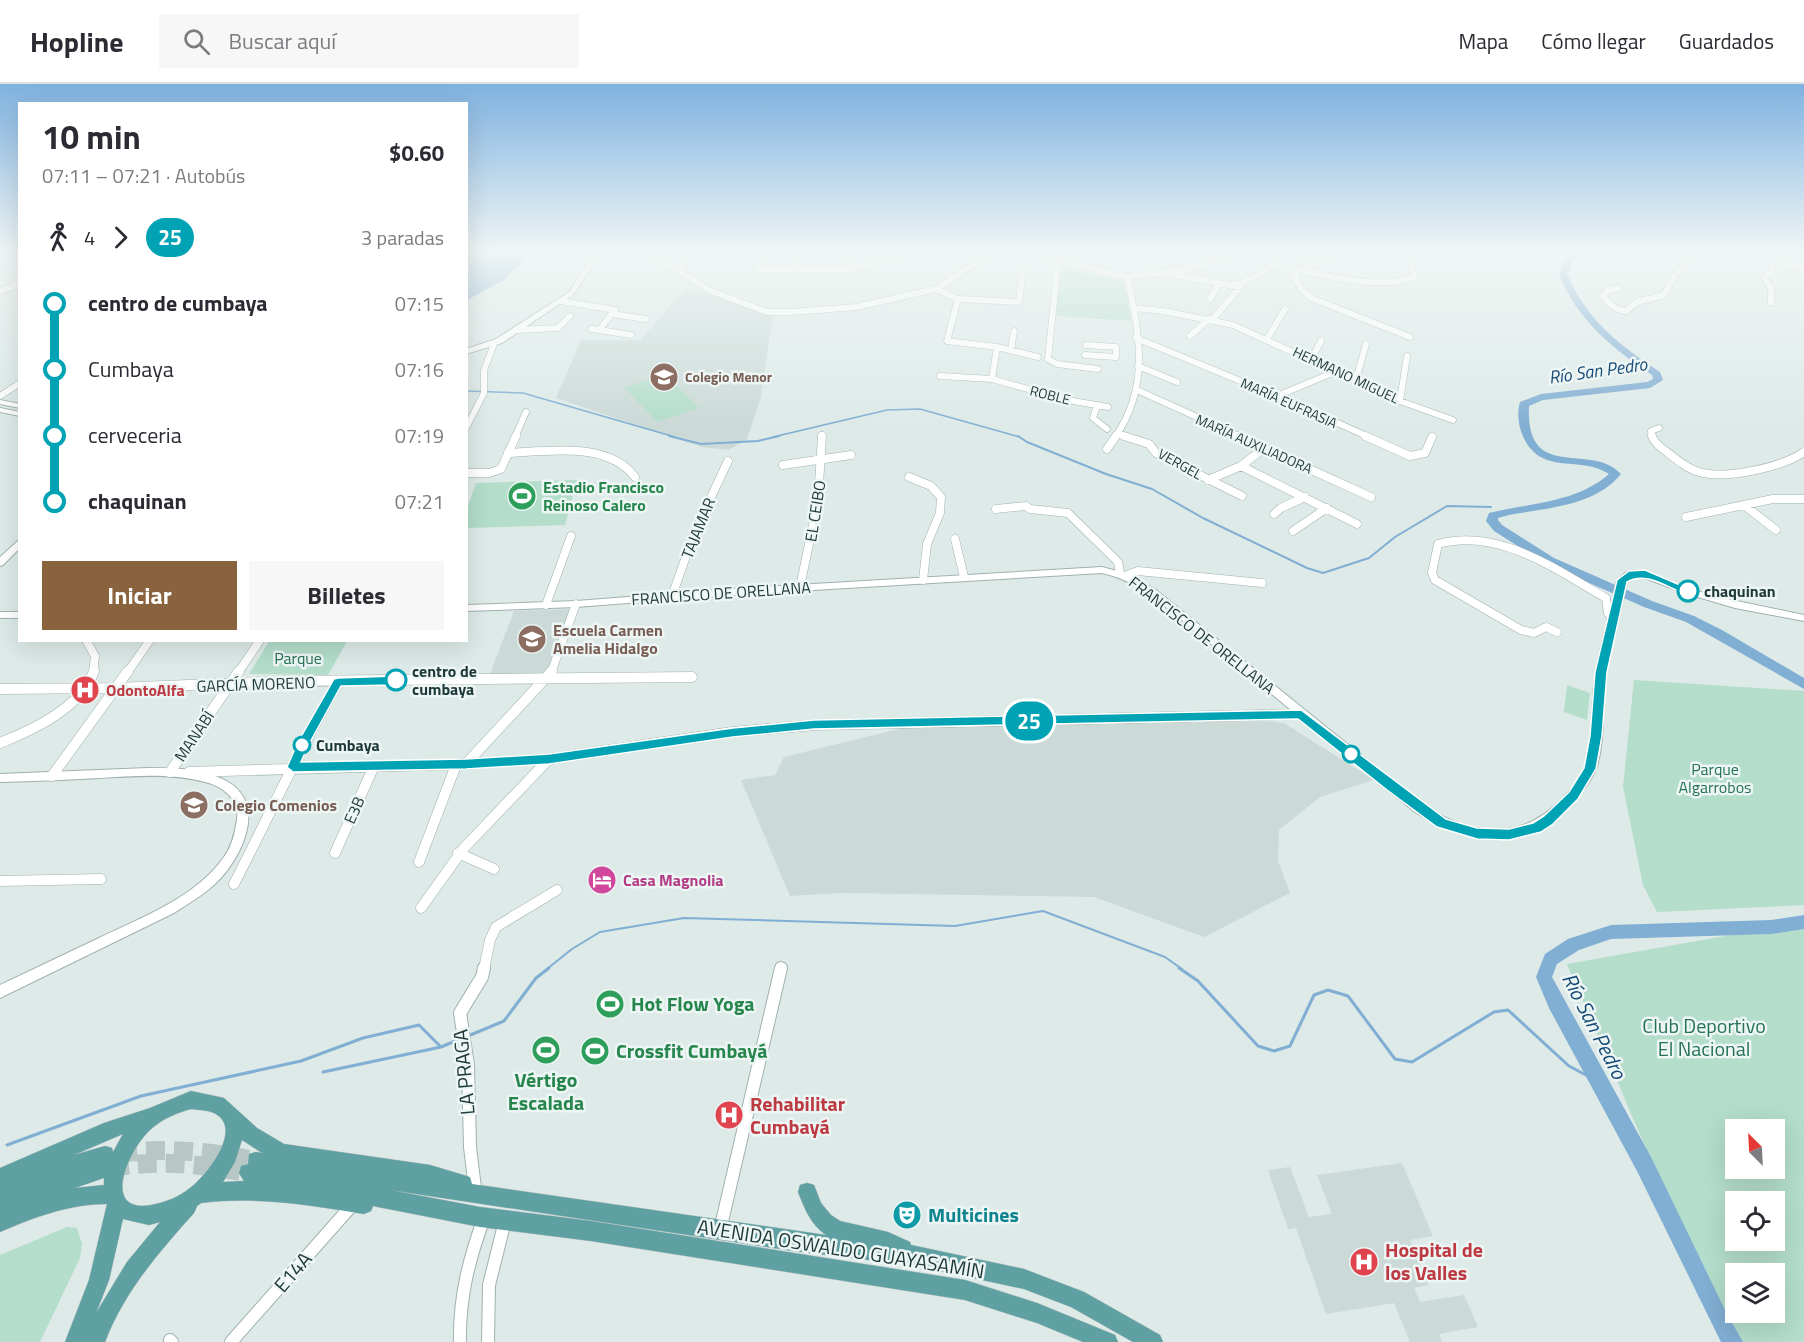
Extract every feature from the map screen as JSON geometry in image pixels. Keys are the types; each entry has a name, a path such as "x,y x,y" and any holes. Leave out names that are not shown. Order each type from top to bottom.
{"main road":[{"path":"0,1178 104,1132 191,1100 216,1103 226,1109 232,1118 235,1132 229,1155 215,1180 197,1197 126,1279 113,1300 95,1342"},
{"path":"75,1342 99,1280 116,1199 112,1179 117,1160 128,1141 143,1124 161,1111"},
{"name":"AVENIDA OSWALDO GUAYASAMÍN","path":"232,1118 264,1145 284,1153 430,1174 514,1198"},
{"path":"0,1189 33,1176 102,1163 0,1206"},
{"name":"AVENIDA OSWALDO GUAYASAMÍN","path":"1108,1342 1037,1312 965,1290 591,1231 482,1217 252,1167 514,1198 720,1230 912,1255 977,1268 1042,1285 1077,1299 1154,1342"},
{"name":"AVENIDA OSWALDO GUAYASAMÍN","path":"197,1197 230,1189 265,1189 449,1216 482,1217"},
{"path":"807,1192 812,1209 821,1222 834,1230 883,1241 912,1255"},
{"path":"0,1222 52,1202 91,1194 116,1199 127,1211 134,1214 158,1215 176,1209 197,1197"}],"street":[{"path":"468,351 494,344 549,309"},
{"path":"599,330 614,309"},
{"path":"758,309 767,312 826,309"},
{"path":"955,309 947,341 997,347 1038,357"},
{"path":"1053,309 1048,359 1057,364 1098,369"},
{"path":"1107,449 1131,411 1137,390 1138,366 1134,309"},
{"name":"HERMANO MIGUEL","path":"1139,309 1211,320 1267,339 1400,401 1453,420"},
{"path":"1190,336 1221,309"},
{"path":"1267,339 1285,309"},
{"path":"1338,309 1410,337"},
{"path":"1614,309 1626,311 1629,309"},
{"path":"612,314 646,318"},
{"path":"516,330 558,328 570,316"},
{"path":"591,329 631,335"},
{"path":"1011,350 1014,331"},
{"name":"MARÍA EUFRASIA","path":"1136,338 1277,396 1410,456 1425,453 1432,437"},
{"path":"1308,358 1313,356 1321,341"},
{"path":"1085,355 1116,357 1116,347 1086,342 1085,355 1085,368"},
{"path":"468,424 484,393 484,370 494,344"},
{"path":"1356,380 1366,344"},
{"path":"992,379 997,347"},
{"path":"1400,401 1407,356"},
{"path":"1138,366 1177,382"},
{"path":"1277,396 1337,371"},
{"name":"ROBLE","path":"940,376 992,379 1108,407"},
{"path":"0,396 18,384"},
{"name":"MARÍA AUXILIADORA","path":"1137,390 1371,496"},
{"path":"0,402 18,406"},
{"path":"1098,405 1092,418 1107,429"},
{"path":"0,410 18,414"},
{"path":"468,473 498,471 526,412"},
{"path":"1659,428 1651,431 1652,439 1701,473 1734,471 1791,461 1804,452"},
{"name":"VERGEL","path":"1118,434 1149,444 1156,453 1242,496"},
{"name":"EL CEIBO","path":"801,587 818,501 822,435"},
{"path":"1208,480 1241,466 1263,449"},
{"path":"508,453 582,451 626,465 633,471 635,477"},
{"path":"783,465 851,454"},
{"name":"TAJAMAR","path":"672,596 695,531 728,461"},
{"path":"1241,466 1357,524"},
{"path":"909,477 931,486 941,497 940,513 927,544 923,580"},
{"path":"1274,514 1281,508 1305,497"},
{"path":"1686,517 1773,499 1804,499"},
{"path":"1744,505 1776,530"},
{"path":"996,509 1026,506 1030,509 1068,513 1118,562 1123,574 1138,571 1262,583"},
{"path":"1293,531 1327,508"},
{"path":"546,605 571,536"},
{"path":"955,539 964,577"},
{"path":"1557,632 1546,627 1534,633 1521,630 1435,580 1432,573 1438,544 1462,541 1512,547 1537,558 1603,595 1607,600 1608,613 1613,619"},
{"path":"0,563 15,551"},
{"name":"FRANCISCO DE ORELLANA","path":"468,608 576,604 964,577 1102,570 1123,574 1170,606 1391,786 1442,823 1477,833 1502,835 1524,832 1548,820 1573,795 1590,769 1596,736 1601,672 1621,583 1628,575 1645,573 1713,600 1754,611 1804,618"},
{"path":"419,862 461,764 553,670 576,604"},
{"path":"0,615 18,615"},
{"path":"0,743 26,733 55,716 73,701 92,674 95,658 87,642"},
{"path":"51,776 149,642"},
{"name":"MANABÍ","path":"173,772 259,642"},
{"name":"GARCÍA MORENO","path":"0,688 115,688 231,683 692,677"},
{"path":"234,884 302,745 338,682"},
{"path":"0,778 293,767 461,764 549,759 744,731 814,725 1301,714"},
{"path":"421,908 438,878 458,853 549,759"},
{"name":"E3B","path":"335,853 374,766"},
{"path":"0,992 184,902 211,881 227,863 238,846 242,829 243,813 239,798 228,787 215,781 173,772"},
{"path":"458,853 494,869"},
{"path":"0,881 101,879"},
{"name":"LA PRAGA","path":"475,1188 470,1147 468,1065 460,1013 482,977 490,940 496,927 557,890"},
{"path":"720,1230 782,967"},
{"name":"E14A","path":"231,1342 354,1203"},
{"path":"460,1342 460,1299 464,1274 482,1217"},
{"path":"488,1342 489,1286 505,1220"}],"shaded area":[{"name":"Colegio Menor","path":"668,309 758,309 773,314 761,397 747,439 729,450 702,447 556,398 581,340 640,340"},
{"name":"Escuela Carmen Amelia Hidalgo","path":"571,609 553,667 541,675 490,674 514,611"},
{"path":"1257,720 1284,723 1374,780 1320,797 1279,830 1278,861 1290,893 1204,937 1094,897 840,893 790,896 741,780 775,775 784,757 907,727"},
{"name":"Hospital de los Valles","path":"1402,1163 1433,1236 1410,1240 1429,1285 1414,1288 1420,1302 1464,1295 1478,1327 1439,1334 1442,1342 1410,1342 1394,1303 1326,1314 1296,1228 1288,1229 1268,1170 1290,1167 1309,1217 1332,1214 1317,1175"}],"green space":[{"path":"1057,309 1129,309 1131,321 1056,316"},
{"path":"665,374 699,408 657,422 625,388"},
{"name":"Estadio Francisco Reinoso Calero","path":"577,480 565,525 468,528 468,506 476,483"},
{"name":"Parque","path":"269,642 346,642 328,675 249,674"},
{"name":"Parque Algarrobos","path":"1634,680 1804,691 1804,905 1657,912 1643,885 1623,787"},
{"path":"1567,685 1590,693 1587,720 1564,712"},
{"name":"Club Deportivo El Nacional","path":"1804,922 1804,1342 1737,1342 1719,1319 1567,964"},
{"path":"67,1227 77,1228 82,1244 80,1258 40,1342 0,1342 0,1255"}],"waterway":[{"name":"Río San Pedro","path":"1581,309 1614,344 1657,374 1658,380 1650,385 1541,397 1524,404 1526,432 1539,451 1549,458 1595,464 1606,467 1616,474 1603,485 1574,499 1493,516 1492,521 1498,528 1550,561 1648,604 1690,619 1804,684"},
{"path":"468,391 523,393 675,437"},
{"path":"773,437 887,410 920,409 1019,437"},
{"path":"669,436 701,444 758,441 779,436"},
{"path":"1019,437 1106,474 1152,489 1203,518 1307,568 1323,573 1369,558 1395,537 1447,506 1491,507"},
{"path":"547,969 572,949 600,932 684,918 955,926 1043,911 1165,957 1182,969"},
{"name":"Río San Pedro","path":"1733,1342 1719,1319 1644,1164 1555,1002 1544,977 1551,959 1574,944 1611,932 1771,927 1804,922"},
{"path":"468,1036 504,1021 536,978 549,968"},
{"path":"1179,968 1198,981 1258,1046 1274,1051 1290,1046 1314,995 1328,990 1348,996 1395,1059 1412,1062 1494,1012 1508,1010 1569,1066 1599,1082"},
{"path":"7,1145 141,1096 301,1061 363,1038 419,1025 440,1046"},
{"path":"323,1072 441,1047 460,1039"}],"tunnel":[{"path":"118,1153 187,1151 256,1161"},
{"path":"110,1168 162,1163 213,1167 248,1173"}],"bus line":[{"name":"25","path":"396,680 338,682 302,745 293,767 466,764 549,759 764,728 814,725 1301,714 1391,786 1442,823 1460,830 1509,835 1536,828 1548,820 1584,782 1590,769 1596,736 1601,672 1622,580 1633,573 1645,573 1688,591"}],"place":[{"name":"Colegio Menor","path":"664,377"},
{"name":"Estadio Francisco Reinoso Calero","path":"522,496"},
{"name":"chaquinan","path":"1688,591"},
{"name":"Escuela Carmen Amelia Hidalgo","path":"532,639"},
{"name":"centro de cumbaya","path":"396,680"},
{"name":"OdontoAlfa","path":"85,690"},
{"name":"Cumbaya","path":"302,745"},
{"name":"Colegio Comenios","path":"194,805"},
{"name":"Casa Magnolia","path":"602,880"},
{"name":"Hot Flow Yoga","path":"610,1004"},
{"name":"Vértigo Escalada","path":"546,1050"},
{"name":"Crossfit Cumbayá","path":"595,1051"},
{"name":"Rehabilitar Cumbayá","path":"729,1115"},
{"name":"Multicines","path":"907,1215"},
{"name":"Hospital de los Valles","path":"1364,1262"}]}
